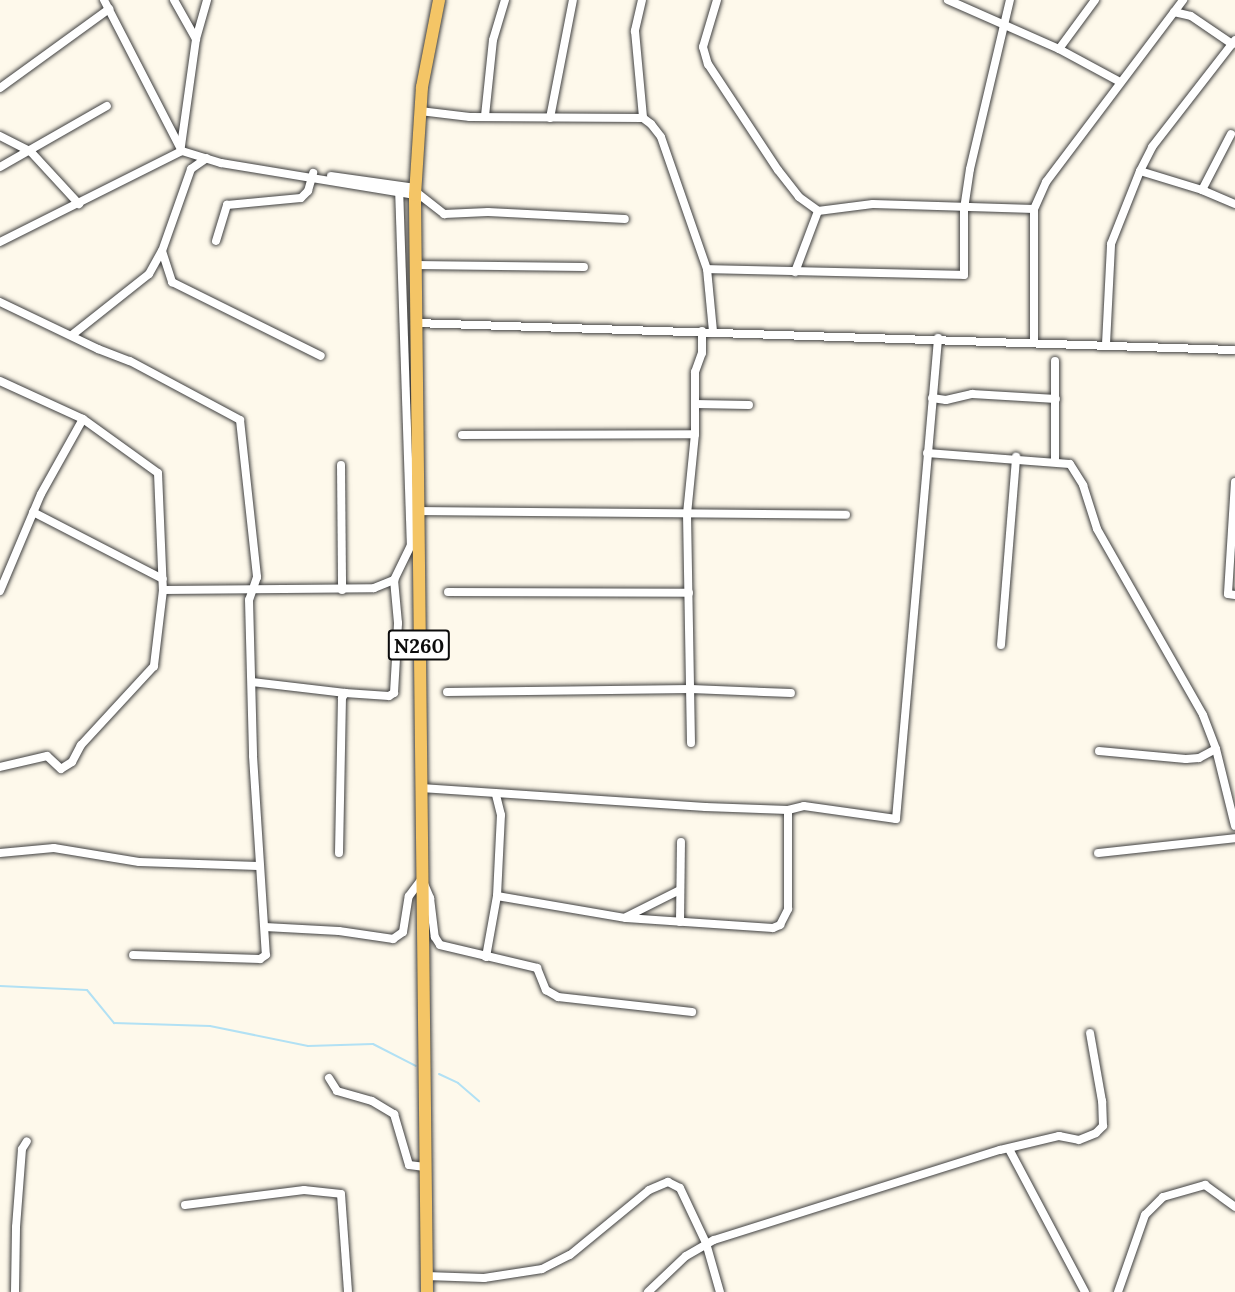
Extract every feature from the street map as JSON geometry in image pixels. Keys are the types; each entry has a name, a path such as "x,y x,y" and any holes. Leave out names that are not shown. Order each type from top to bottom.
{"main road":[{"name":"N260","path":"426,1292 415,192 420,111 439,0"}],"street":[{"path":"104,0 182,149 210,159 415,192 444,214 488,212 625,219"},
{"path":"174,0 196,39"},
{"path":"182,149 196,39 207,0"},
{"path":"485,116 493,40 505,0"},
{"path":"550,118 573,0"},
{"path":"642,0 635,31 643,118 661,137 707,269 713,331"},
{"path":"717,0 703,47 708,64 778,170 799,197 818,211 862,204 1034,209"},
{"path":"948,0 1059,49 1120,82"},
{"path":"707,269 964,275 964,208 1010,0"},
{"path":"1059,49 1095,0"},
{"path":"1034,342 1034,209 1051,172 1183,0"},
{"path":"0,88 109,9"},
{"path":"1106,344 1111,244 1140,171 1152,147 1233,42 1191,16 1174,12"},
{"path":"0,167 31,152 107,106"},
{"path":"420,111 485,116 643,118"},
{"path":"1202,190 1231,134"},
{"path":"0,136 31,152 79,204"},
{"path":"0,242 79,204 182,149"},
{"path":"72,335 149,274 162,251 191,169 210,159"},
{"path":"1140,171 1202,190 1235,204"},
{"path":"216,241 226,205 301,198 308,191 313,175"},
{"path":"399,190 411,546"},
{"path":"795,272 818,211"},
{"path":"162,251 172,282 321,356"},
{"path":"415,265 584,267"},
{"path":"0,302 130,361 240,420 257,577 249,589 258,866 266,955 260,959 133,955"},
{"path":"415,323 938,338 1235,350"},
{"path":"692,743 687,514 695,434 695,372 702,353 702,331"},
{"path":"421,788 496,795 788,810 804,806 890,820 899,816 938,338"},
{"path":"1055,460 1056,361"},
{"path":"0,767 47,756 61,769 72,762 81,745 154,666 163,590 158,473 83,419 2,384"},
{"path":"932,398 946,400 972,394 1056,399"},
{"path":"696,404 749,405"},
{"path":"0,591 33,512 83,419"},
{"path":"462,435 695,434"},
{"path":"927,453 1017,457 1055,460 1070,464 1083,485 1097,529 1203,715 1216,749 1235,826"},
{"path":"1001,645 1017,457"},
{"path":"341,465 342,590"},
{"path":"1235,482 1228,594 1235,594"},
{"path":"33,512 163,579"},
{"path":"418,512 846,515"},
{"path":"252,682 345,693 389,696 394,693 398,623 394,580 418,529"},
{"path":"163,590 342,590 374,588 394,580"},
{"path":"448,592 689,592"},
{"path":"447,692 691,689 791,693"},
{"path":"339,853 339,721 345,693"},
{"path":"1099,751 1186,759 1199,758 1216,749"},
{"path":"486,957 497,896 501,815 496,795"},
{"path":"497,896 626,918 780,925 788,909 788,810"},
{"path":"1098,853 1235,838"},
{"path":"680,922 678,891 681,842"},
{"path":"0,853 54,848 139,862 258,866"},
{"path":"265,927 339,931 393,939 404,932 409,896 422,879 430,898 436,942 486,957 537,968 546,990 558,997 692,1012"},
{"path":"626,918 678,891"},
{"path":"648,1292 706,1243 811,1208 889,1188 906,1177 928,1175 1009,1149 1059,1136 1079,1140 1101,1129 1102,1097 1090,1033"},
{"path":"329,1078 337,1091 378,1103 394,1114 409,1165 425,1167"},
{"path":"15,1292 18,1194 22,1149 27,1141"},
{"path":"1009,1149 1085,1292"},
{"path":"426,1276 484,1278 542,1269 570,1255 650,1190 668,1182 680,1188 706,1243 720,1292"},
{"path":"1118,1292 1145,1215 1163,1197 1205,1185 1235,1207"},
{"path":"184,1205 304,1190 341,1194 348,1292"}],"waterway":[{"path":"0,986 87,990 114,1023 210,1026 308,1046 373,1044 416,1066"},
{"path":"439,1074 458,1083 479,1101"}]}
